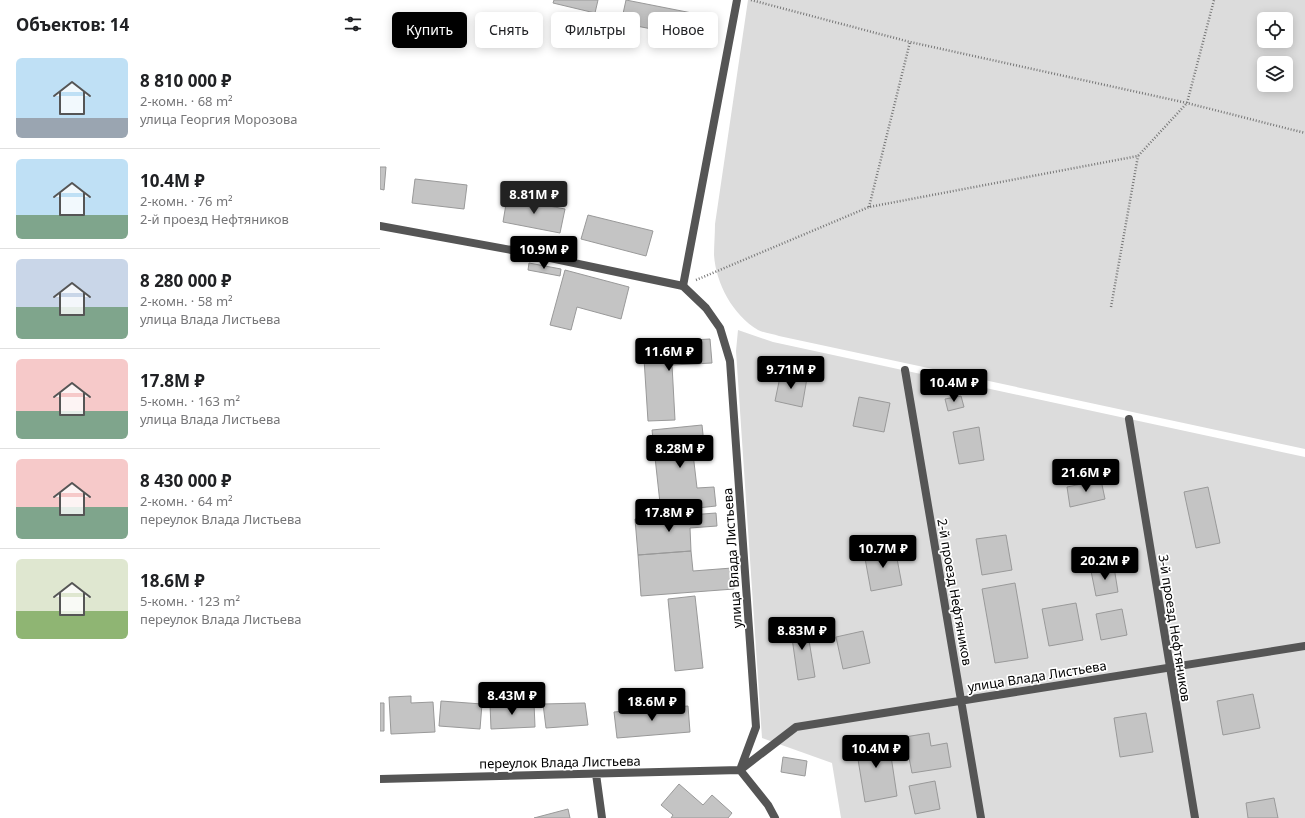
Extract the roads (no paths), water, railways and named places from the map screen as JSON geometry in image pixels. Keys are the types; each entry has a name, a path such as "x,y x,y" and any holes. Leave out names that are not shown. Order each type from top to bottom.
{"street":[{"path":"380,226 565,260 683,286 737,0"},
{"name":"улица Влада Листьева","path":"683,286 706,308 720,328 730,361 756,727 740,770"},
{"name":"2-й проезд Нефтяников","path":"905,370 981,818"},
{"name":"3-й проезд Нефтяников","path":"1129,419 1194,818"},
{"name":"улица Влада Листьева","path":"740,770 796,727 1305,646"},
{"path":"740,770 768,805 775,818"},
{"name":"переулок Влада Листьева","path":"380,779 740,770"},
{"path":"596,774 602,818"}]}
